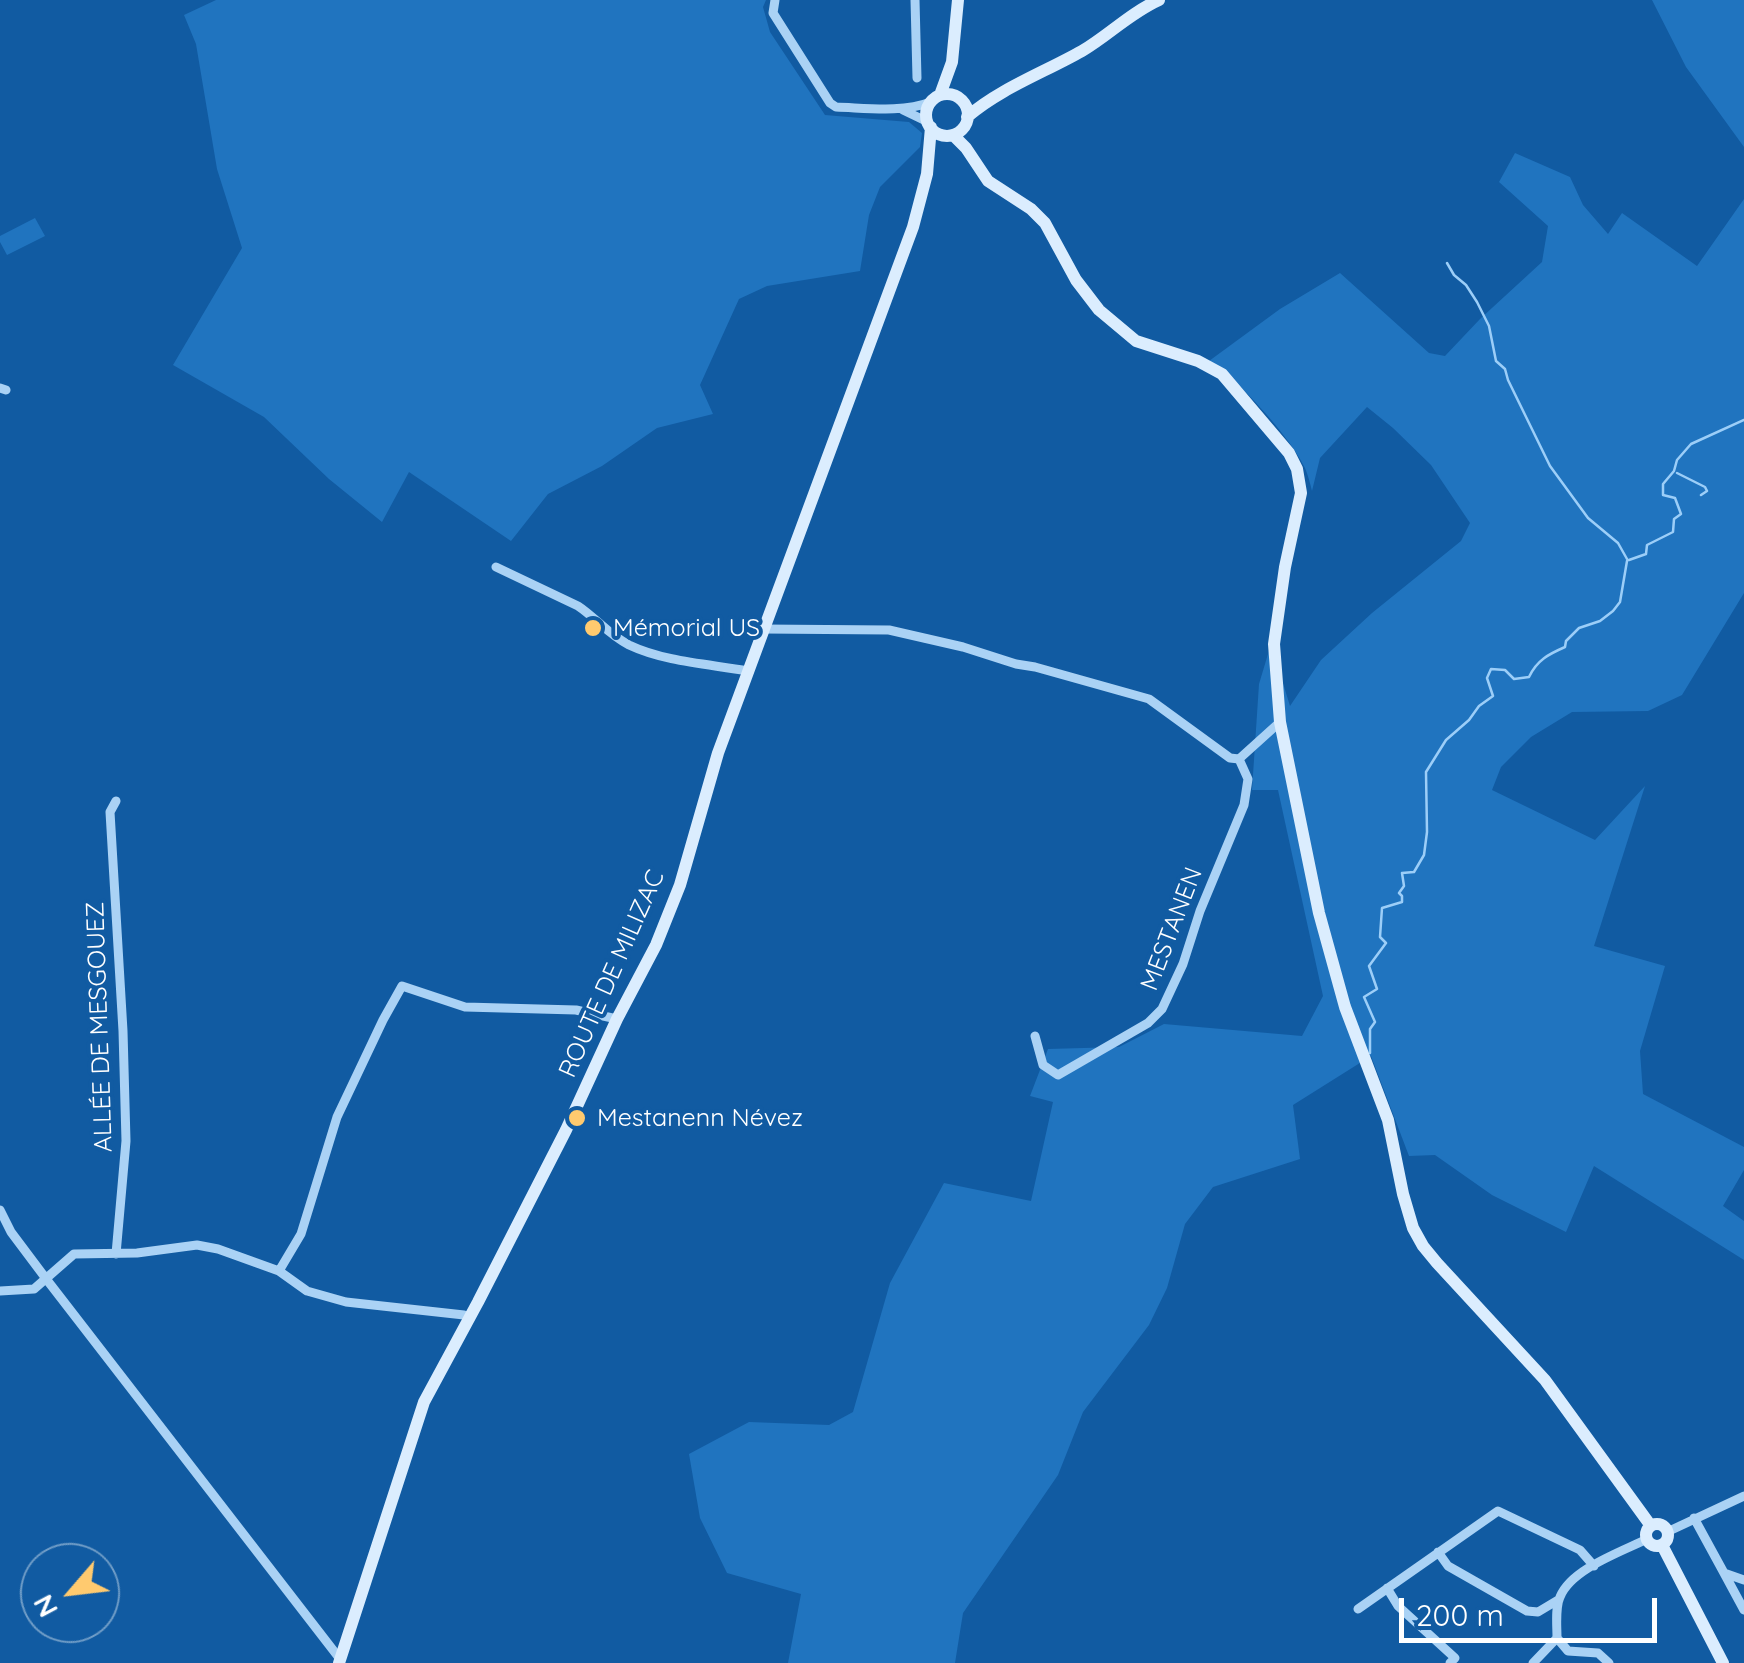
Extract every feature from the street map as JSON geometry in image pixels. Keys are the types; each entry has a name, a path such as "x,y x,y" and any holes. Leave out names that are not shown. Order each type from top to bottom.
{"street":[{"path":"775,0 774,13 836,107 919,106 950,94 987,100"},
{"path":"915,0 917,78"},
{"path":"958,0 952,62 980,169"},
{"path":"951,135 987,100 1085,50 1127,17 1160,0"},
{"path":"929,125 926,112 952,62"},
{"path":"900,108 940,135 951,135 997,188 1045,223 1076,280 1112,321 1136,341 1198,361 1222,374 1298,470 1301,493 1274,644 1280,722 1318,913 1346,1007 1388,1120 1413,1228 1437,1263 1545,1380 1649,1532"},
{"name":"ROUTE DE MILIZAC","path":"927,174 929,125"},
{"name":"ROUTE DE MILIZAC","path":"340,1661 424,1402 566,1130 656,946 680,885 718,753 893,283 927,174 939,148 951,135"},
{"path":"496,567 578,606 628,644 676,658 748,671"},
{"path":"763,628 889,630 1035,666 1149,699 1230,758 1239,758 1280,722"},
{"name":"MESTANEN","path":"1035,1036 1043,1065 1058,1075 1148,1023 1162,1010 1244,804 1248,779 1239,758"},
{"name":"ALLÉE DE MESGOUEZ","path":"116,800 110,812 126,1142 116,1254"},
{"path":"279,1271 302,1234 338,1116 402,986 465,1007 576,1010 618,1019"},
{"path":"0,1210 47,1280 340,1661"},
{"path":"0,1290 34,1289 74,1254 197,1246 218,1249 279,1271 307,1291 346,1302 470,1318"},
{"path":"1665,1538 1694,1518 1744,1496"},
{"path":"1358,1610 1498,1511 1580,1550 1594,1566"},
{"path":"1694,1518 1744,1610"},
{"path":"1609,1663 1598,1652 1568,1652 1557,1638 1558,1600 1567,1584 1661,1525 1723,1663"},
{"path":"1438,1552 1448,1566 1527,1611 1538,1612 1558,1600"},
{"path":"1724,1573 1744,1580"},
{"path":"1387,1588 1398,1606 1455,1658 1450,1663"},
{"path":"1533,1663 1557,1638"}],"shaded area":[{"path":"216,0 766,0 763,7 770,32 825,115 909,122 922,133 920,147 880,187 869,215 860,271 767,286 739,299 700,385 713,414 657,428 602,466 548,494 511,541 409,472 382,522 329,479 264,417 173,365 242,248 217,169 196,44 184,15"},
{"path":"1652,0 1744,0 1744,147 1686,67"},
{"path":"1515,153 1570,177 1583,205 1608,234 1622,213 1697,266 1744,199 1744,593 1682,695 1648,711 1572,712 1531,737 1501,767 1492,790 1595,840 1645,786 1594,946 1665,966 1640,1051 1643,1094 1744,1147 1744,1170 1723,1206 1744,1221 1744,1260 1594,1166 1566,1232 1492,1195 1435,1155 1409,1156 1371,1056 1293,1105 1300,1159 1213,1187 1185,1224 1167,1288 1149,1325 1083,1412 1058,1475 963,1613 955,1663 788,1663 801,1594 727,1573 700,1518 689,1454 749,1422 829,1425 853,1412 890,1283 944,1183 1031,1201 1053,1102 1030,1096 1048,1049 1119,1047 1164,1024 1302,1036 1323,996 1278,790 1252,790 1259,684 1271,644 1290,706 1321,660 1461,541 1470,523 1431,465 1367,407 1320,458 1312,491 1305,468 1276,426 1234,380 1209,361 1280,309 1340,273 1429,353 1445,356 1542,262 1548,226 1499,182"},
{"path":"35,218 45,236 7,255 0,236"}],"waterway":[{"path":"1447,263 1477,302 1489,326 1496,361 1505,369 1550,466 1588,518 1618,543 1627,559"},
{"path":"1629,560 1646,554 1647,545 1673,532 1674,519 1681,514 1675,498 1663,495 1663,484 1677,460 1691,444 1744,420"},
{"path":"1677,473 1705,487 1707,491 1701,495"},
{"path":"1370,1053 1370,1029 1375,1022 1364,997 1377,989 1369,966 1386,943 1380,937 1382,908 1402,902 1402,873 1414,872 1424,855 1426,772 1446,740 1493,696 1487,678 1491,669 1505,670 1514,679 1529,677 1544,658 1565,647 1579,628 1600,621 1613,611 1620,602 1627,561"}],"place":[{"name":"Mémorial US","path":"593,628"},
{"name":"Mestanenn Névez","path":"577,1118"}]}
